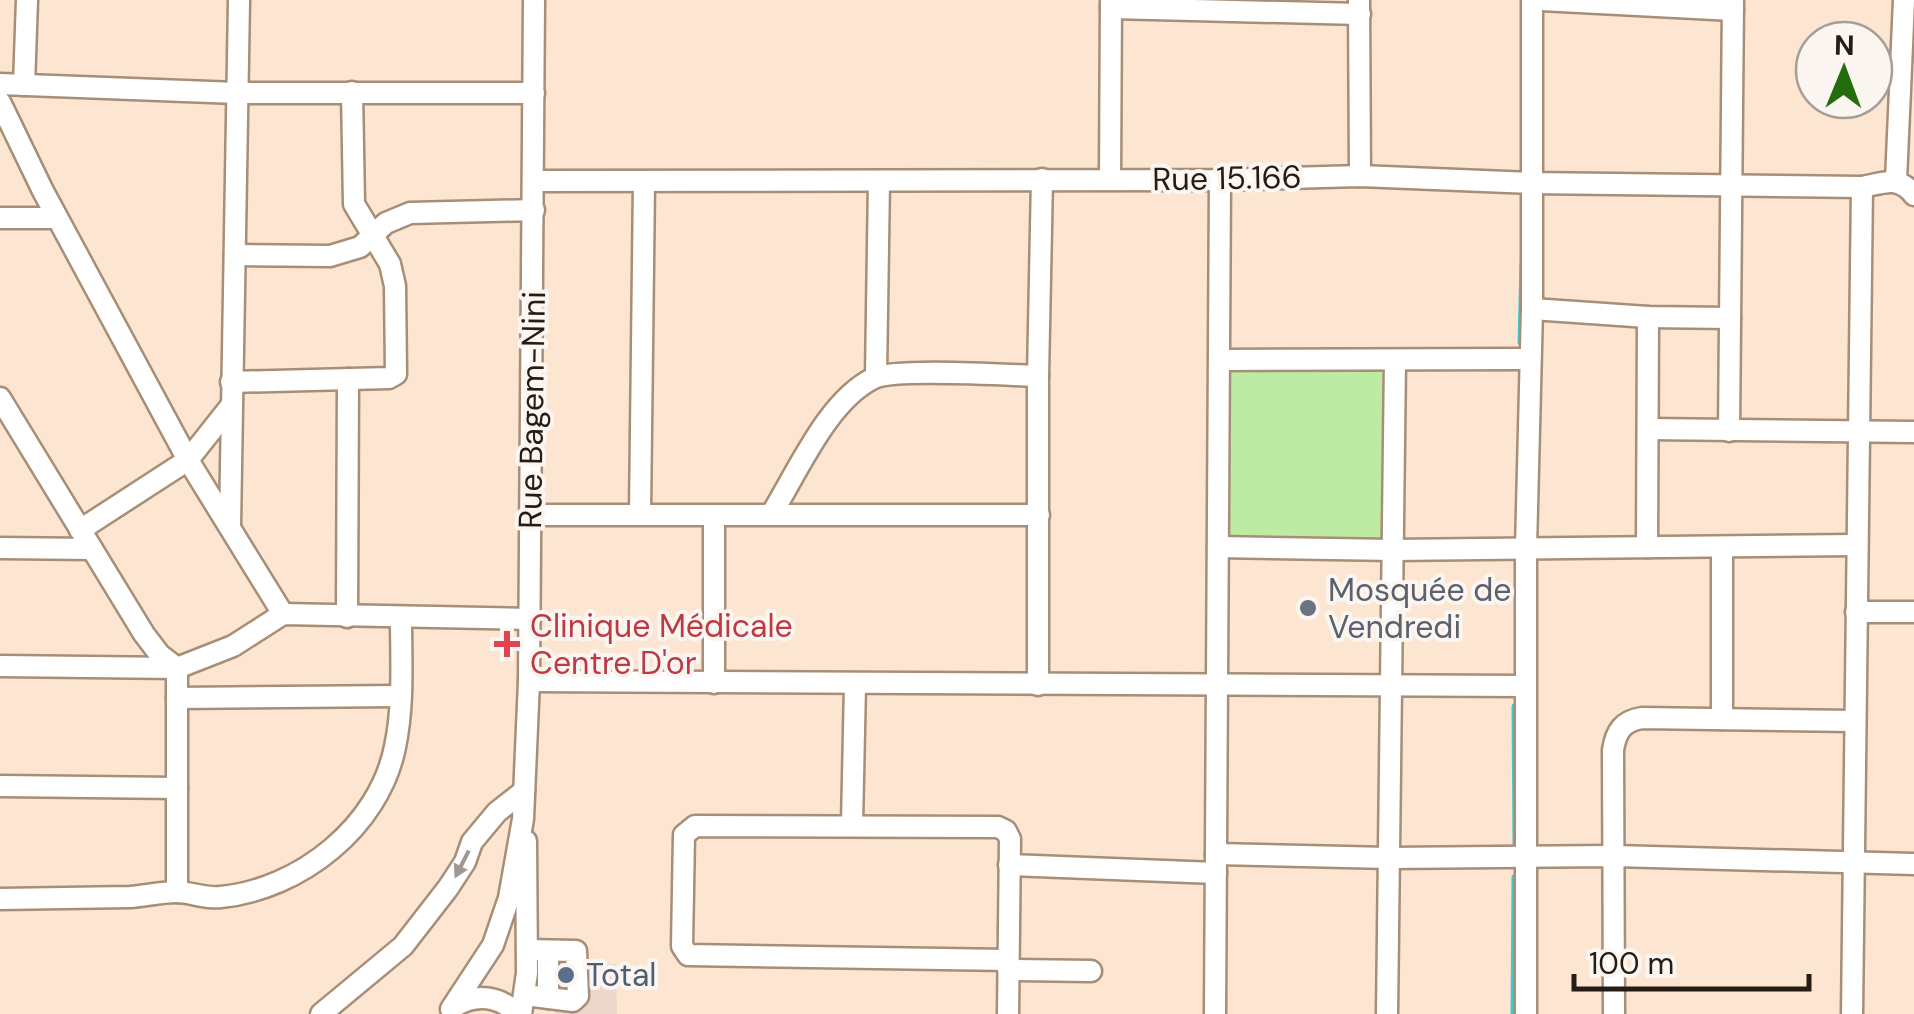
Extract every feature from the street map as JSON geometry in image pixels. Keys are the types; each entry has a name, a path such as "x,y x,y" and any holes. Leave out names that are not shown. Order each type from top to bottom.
{"street":[{"path":"24,85 28,0"},
{"path":"230,528 239,0"},
{"name":"Rue Bagem-Nini","path":"523,819 530,619 534,0"},
{"path":"1526,1014 1532,0"},
{"path":"1540,0 1733,5 1729,431"},
{"path":"1110,179 1111,4 1360,7 1360,176"},
{"path":"1907,4 1896,180 1914,195"},
{"path":"0,84 237,93 534,94"},
{"path":"231,382 389,378 396,374 395,286 390,264 354,204 352,92"},
{"path":"0,102 57,218 188,460 283,614"},
{"name":"Rue 15.166","path":"534,181 1220,180 1360,176 1530,183 1862,187 1896,180"},
{"path":"1038,685 1042,179"},
{"path":"1215,1014 1220,180"},
{"path":"876,376 879,181"},
{"path":"640,514 644,182"},
{"path":"1852,1014 1862,187"},
{"path":"235,254 330,256 360,246 386,224 410,213 534,210"},
{"path":"0,218 57,218"},
{"path":"1532,309 1730,318"},
{"path":"1647,548 1648,316"},
{"path":"1220,360 1530,359"},
{"path":"1387,1014 1395,360"},
{"path":"772,514 826,424 848,398 876,376 1038,376"},
{"path":"347,617 348,379"},
{"path":"0,398 144,634 160,655 177,668"},
{"path":"80,530 188,460 230,408"},
{"path":"1648,429 1914,432"},
{"path":"530,515 1039,515"},
{"path":"714,516 714,683"},
{"path":"1218,548 1856,545"},
{"path":"1722,547 1722,720"},
{"path":"0,548 92,549"},
{"path":"1856,612 1914,612"},
{"path":"0,666 177,668 233,646 283,614 530,619"},
{"path":"0,899 177,892 220,897 288,878 332,852 360,820 395,750 401,618"},
{"path":"177,668 177,892"},
{"path":"529,682 1525,686"},
{"path":"852,824 856,685"},
{"path":"177,698 400,696"},
{"path":"1614,1014 1612,750 1614,737 1621,728 1630,720 1642,718 1854,721"},
{"path":"0,786 178,788"},
{"path":"321,1014 403,946 448,888 472,842 497,812 524,791"},
{"path":"523,819 537,950 548,998"},
{"path":"449,1011 493,946 509,898 523,819"},
{"path":"1008,1014 1008,965 1009,866 1010,838 1006,831 998,827 852,824 695,826 684,835 684,951 688,955 1008,965 1091,971"},
{"path":"1009,866 1525,856 1914,864"},
{"path":"449,1011 475,998 521,1008 548,998 574,1001 578,996 576,951 537,950"},
{"path":"521,1008 537,950"}],"shaded area":[{"path":"616,964 617,1014 556,1014 545,996 539,966"}],"green space":[{"path":"1230,370 1393,372 1391,540 1228,537"}],"waterway":[{"path":"1520,342 1522,264"},
{"path":"1514,706 1515,845"},
{"path":"1513,1014 1514,877"}],"place":[{"name":"Mosquée de Vendredi","path":"1308,608"},
{"name":"Clinique Médicale Centre D'or","path":"507,644"},
{"name":"Total","path":"566,975"}]}
